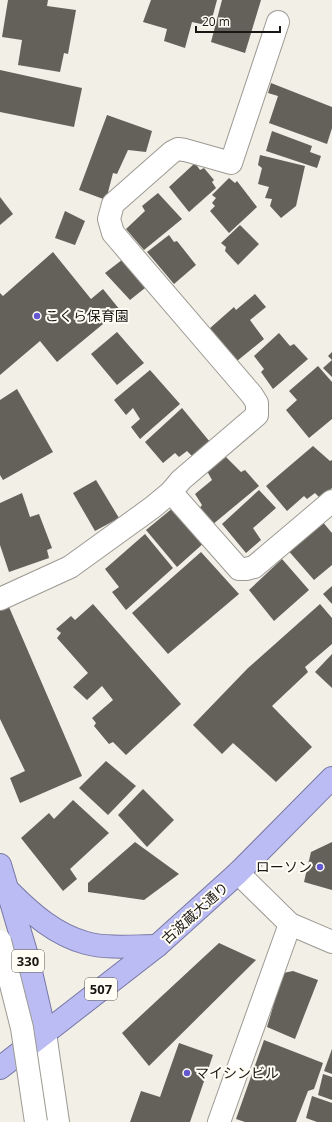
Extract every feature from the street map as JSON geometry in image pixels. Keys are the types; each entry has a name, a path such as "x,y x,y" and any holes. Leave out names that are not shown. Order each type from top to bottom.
{"highway":[{"name":"古波蔵大通り","path":"0,1068 157,946 238,873 332,778"},
{"name":"330","path":"0,864 28,958 45,1033"},
{"path":"8,890 36,917 75,939 105,946 157,946"}],"street":[{"path":"0,599 70,567 171,492 182,480 257,415 257,403 252,396 113,233 109,219 113,204 172,152 185,150 231,163 278,22"},
{"path":"171,492 239,569 254,567 332,501"},
{"path":"238,873 290,924 332,942"},
{"path":"219,1122 290,924"},
{"path":"0,941 22,1028 36,1122"},
{"path":"0,1000 12,1053 21,1122"},
{"path":"45,1033 58,1122"}],"building":[{"path":"8,0 48,0 47,6 76,10 68,54 64,53 60,72 18,65 22,40 2,37"},
{"path":"151,0 217,0 210,26 192,22 185,48 164,41 167,29 143,22"},
{"path":"222,0 261,0 245,53 211,42"},
{"path":"0,70 82,88 74,127 0,112"},
{"path":"271,83 332,107 332,128 327,144 269,123 278,96 268,93"},
{"path":"107,115 152,131 146,152 128,150 117,174 113,173 106,200 79,190"},
{"path":"272,131 312,146 310,152 321,156 317,168 266,151"},
{"path":"260,155 305,166 296,206 281,218 270,206 272,199 265,198 269,187 258,184 262,168 258,165"},
{"path":"195,163 200,170 204,168 214,180 212,182 216,188 189,212 169,187"},
{"path":"229,178 235,183 237,181 257,207 229,233 210,211 215,206 212,203 216,198 212,195"},
{"path":"158,193 182,219 144,250 126,229 145,211 142,206"},
{"path":"0,197 13,214 0,225"},
{"path":"65,211 85,221 75,245 55,238"},
{"path":"240,225 259,244 238,265 225,251 226,247 221,243"},
{"path":"169,235 174,242 177,241 196,265 174,284 147,252"},
{"path":"53,252 91,299 103,289 120,310 57,362 40,341 0,375 0,293 3,296"},
{"path":"127,256 150,284 130,300 105,273"},
{"path":"255,294 266,307 250,320 264,339 237,361 209,329 234,307 236,310"},
{"path":"117,332 144,363 117,385 91,354"},
{"path":"279,333 290,346 294,344 308,359 273,389 261,372 264,369 254,356"},
{"path":"332,352 332,360 328,356"},
{"path":"332,360 332,377 323,368"},
{"path":"318,366 332,382 332,419 309,438 286,410 297,400 289,391"},
{"path":"150,370 180,404 140,439 131,427 140,419 133,408 126,415 114,400"},
{"path":"17,389 53,452 3,480 0,475 0,400"},
{"path":"182,408 210,442 192,456 187,451 179,457 175,453 163,463 145,442"},
{"path":"313,446 330,461 332,460 332,488 320,498 315,493 307,499 304,496 287,511 266,486"},
{"path":"226,457 241,472 245,470 259,486 212,525 199,509 202,505 195,494 212,480 207,471"},
{"path":"96,480 119,518 95,531 73,493"},
{"path":"259,490 276,508 253,528 261,540 246,553 222,524"},
{"path":"22,493 30,517 39,514 52,548 47,550 49,558 9,572 0,545 0,503"},
{"path":"174,507 205,542 177,567 146,530"},
{"path":"321,520 332,533 332,565 314,580 286,548"},
{"path":"145,534 173,568 126,610 112,592 119,587 105,569"},
{"path":"201,552 239,594 168,654 132,613"},
{"path":"282,559 309,590 274,621 249,590"},
{"path":"332,586 332,604 323,594"},
{"path":"93,604 181,704 126,755 113,742 109,744 94,726 96,723 92,718 113,700 102,686 87,700 73,687 88,673 57,638 61,633 56,629 71,616 75,620"},
{"path":"320,604 332,618 332,644 305,667 308,672 272,706 312,747 276,782 233,743 222,754 193,725 248,668"},
{"path":"9,607 82,776 20,803 10,778 25,771 0,719 0,611"},
{"path":"332,654 332,688 315,672"},
{"path":"106,761 136,786 108,815 79,788"},
{"path":"143,789 174,820 147,847 118,815"},
{"path":"73,800 109,833 70,869 77,879 63,891 21,838 49,813 54,819"},
{"path":"135,842 179,874 144,900 88,892 88,883"},
{"name":"ローソン","path":"332,842 332,890 304,882 311,852"},
{"path":"219,943 256,960 149,1066 122,1033"},
{"path":"293,971 318,980 295,1039 267,1027 283,973"},
{"path":"264,1040 323,1063 314,1089 308,1091 296,1122 245,1122 236,1119"},
{"name":"マイシンビル","path":"179,1043 213,1055 190,1122 130,1122 141,1091 160,1097"},
{"path":"332,1049 332,1074 324,1071"},
{"path":"323,1074 332,1077 332,1100 318,1095"},
{"path":"312,1096 332,1103 332,1122 317,1122 306,1118"}],"place":[{"name":"こくら保育園","path":"37,316"},
{"name":"ローソン","path":"320,867"},
{"name":"マイシンビル","path":"187,1073"}]}
